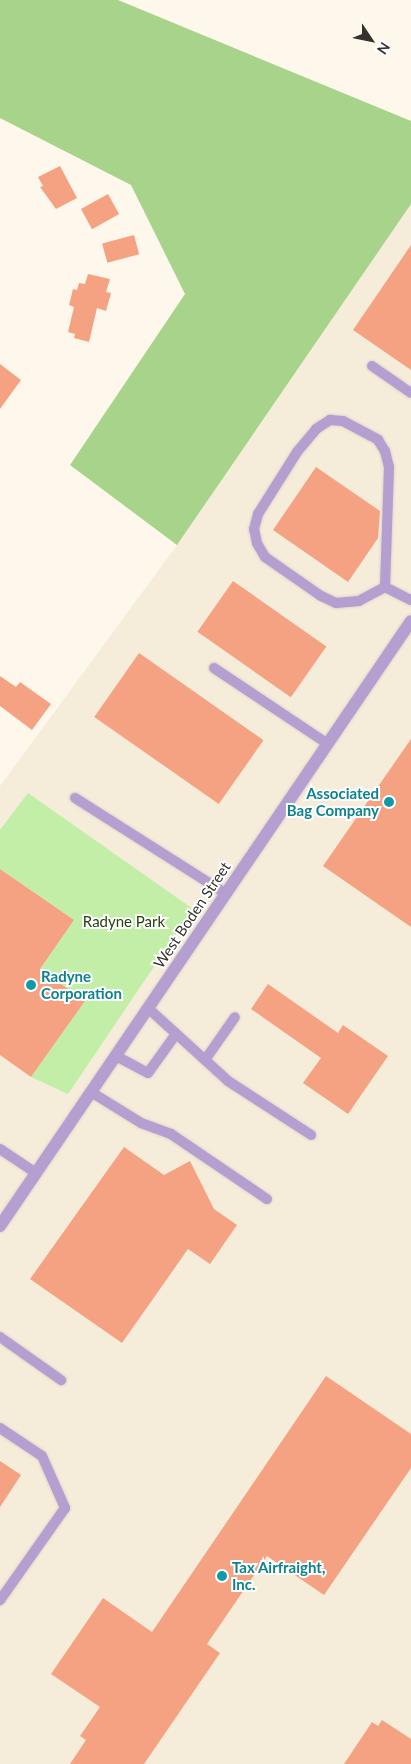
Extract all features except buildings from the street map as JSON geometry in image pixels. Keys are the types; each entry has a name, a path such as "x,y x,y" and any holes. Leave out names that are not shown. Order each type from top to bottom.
{"street":[{"name":"West Boden Street","path":"0,1226 149,1010 411,621"}],"lane":[{"path":"372,366 411,393"},
{"path":"330,420 344,420 360,428 378,440 385,451 390,484 384,586 359,601 336,603 265,557 257,543 254,529 258,514 272,490 296,452 316,429 330,420"},
{"path":"384,586 411,600"},
{"path":"214,668 328,744"},
{"path":"74,798 226,894"},
{"path":"149,1010 228,1081 311,1135"},
{"path":"205,1060 235,1017"},
{"path":"116,1056 148,1073 176,1034"},
{"path":"91,1092 141,1124 172,1134 267,1199"},
{"path":"0,1148 36,1174"},
{"path":"0,1337 61,1380"},
{"path":"0,1428 42,1456 65,1508 0,1600"}],"shaded area":[{"path":"411,204 411,1764 0,1764 0,786 177,545"}],"green space":[{"path":"0,0 118,0 411,121 411,204 177,545 70,465 185,294 131,185 0,118"},
{"name":"Radyne Park","path":"28,793 193,909 68,1094 31,1077 85,1001 40,969 74,920 0,869 0,830"}],"place":[{"name":"Associated Bag Company","path":"389,802"},
{"name":"Radyne Corporation","path":"31,985"},
{"name":"Tax Airfraight, Inc.","path":"222,1576"}]}
